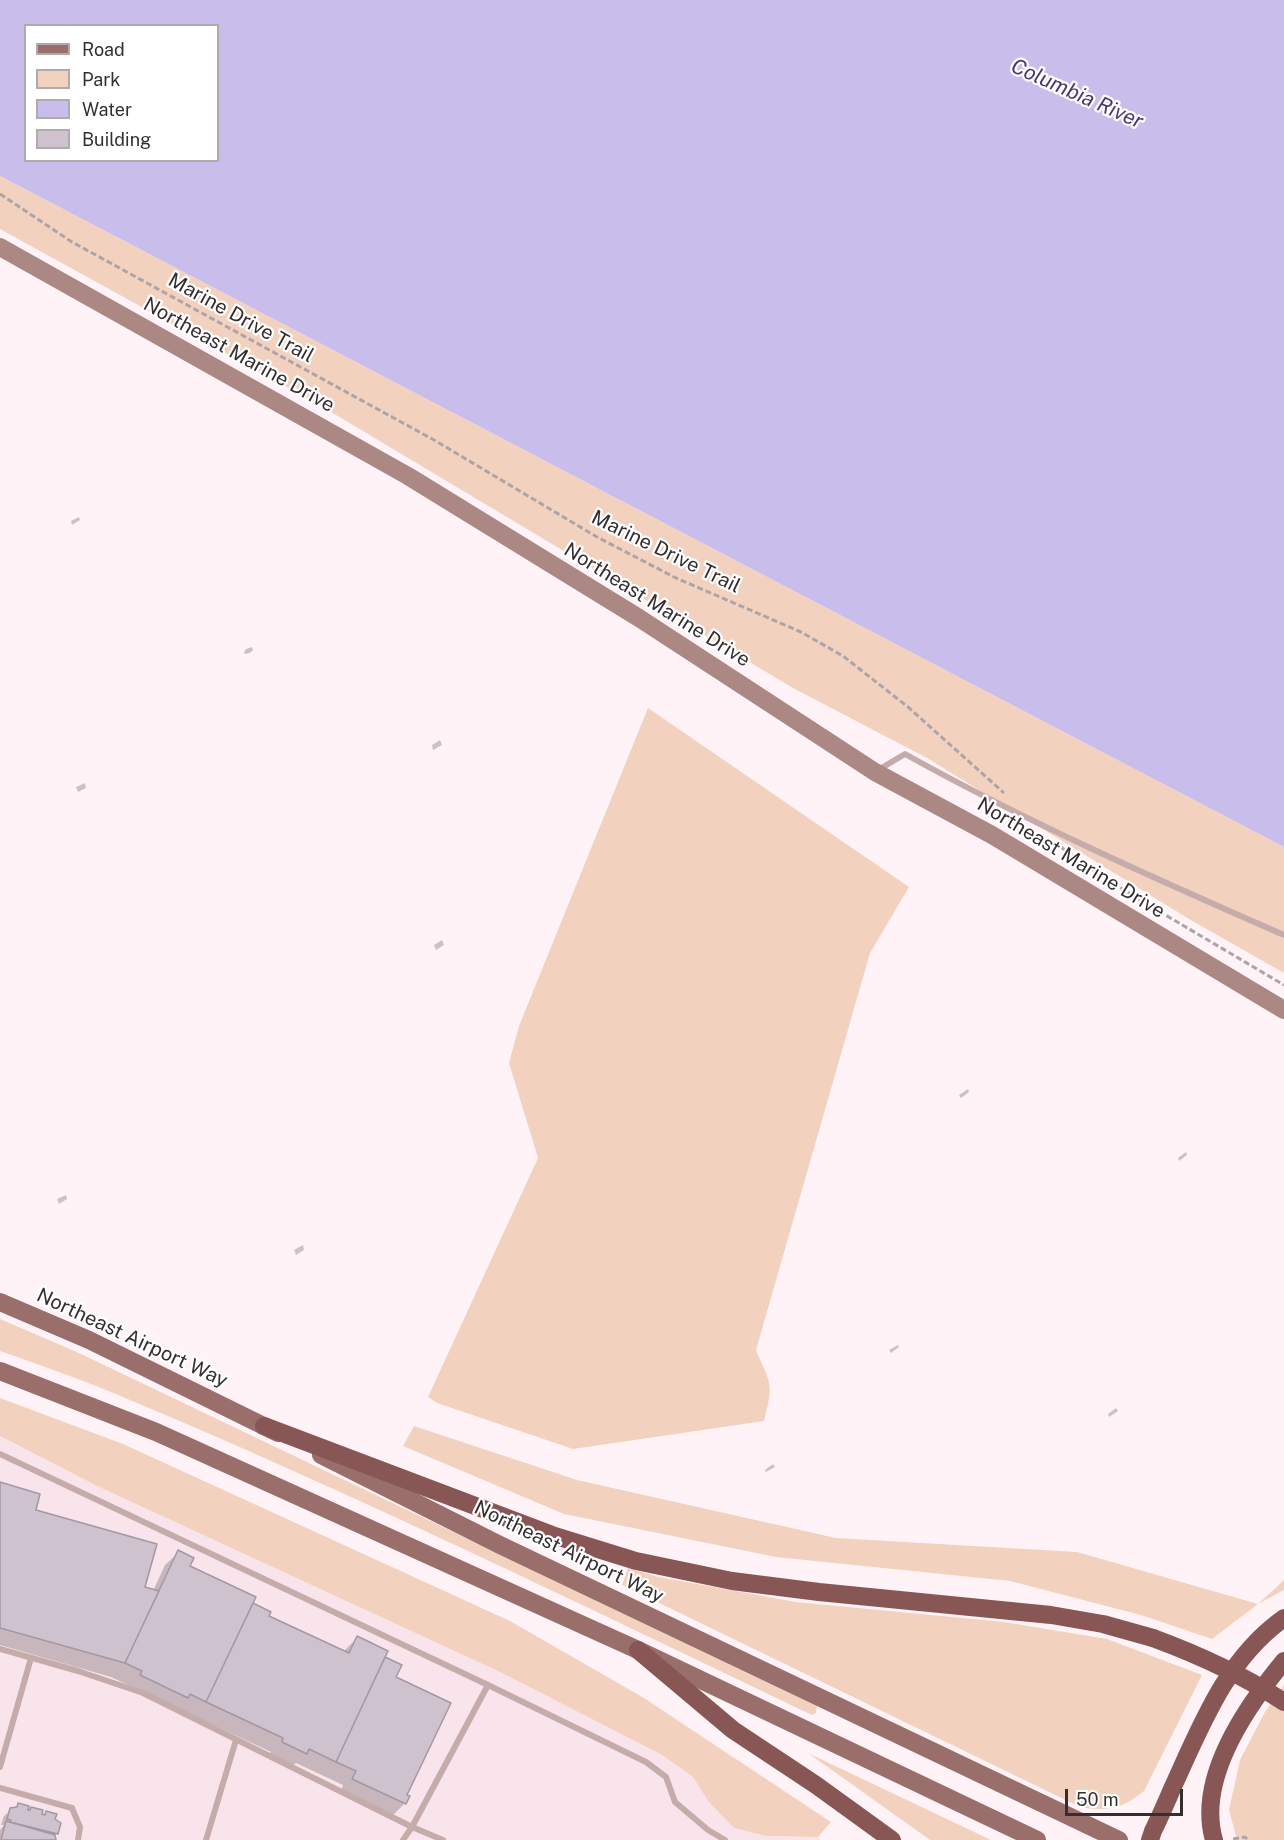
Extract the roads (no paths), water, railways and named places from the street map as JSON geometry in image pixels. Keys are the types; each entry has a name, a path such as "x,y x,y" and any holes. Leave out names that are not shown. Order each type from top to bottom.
{"highway":[{"path":"264,1426 552,1535 636,1561 732,1581 1051,1615 1103,1624 1153,1638 1220,1665 1284,1702"},
{"path":"1150,1840 1212,1703 1241,1659 1257,1641 1284,1618"},
{"path":"638,1650 733,1730 816,1785 892,1840"},
{"path":"1214,1840 1209,1812 1220,1767 1248,1707 1284,1661"}],"main road":[{"name":"Northeast Marine Drive","path":"0,247 417,482 639,618 875,772 992,835 1284,1010"},
{"name":"Northeast Airport Way","path":"0,1302 90,1340 511,1550 1119,1840"},
{"path":"0,1371 156,1432 638,1650 1037,1840"}],"lane":[{"path":"875,772 904,754 960,786 1170,885 1284,935"},
{"path":"0,1454 488,1684 646,1762 666,1777 675,1802 708,1830 725,1840"},
{"path":"0,1649 88,1674 143,1693 412,1827 443,1840"},
{"path":"0,1767 32,1658"},
{"path":"404,1840 488,1684"},
{"path":"206,1840 236,1740"},
{"path":"0,1788 72,1808 80,1827 78,1840"}],"water":[{"name":"Columbia River","path":"0,0 1284,0 1284,847 0,176"}]}
